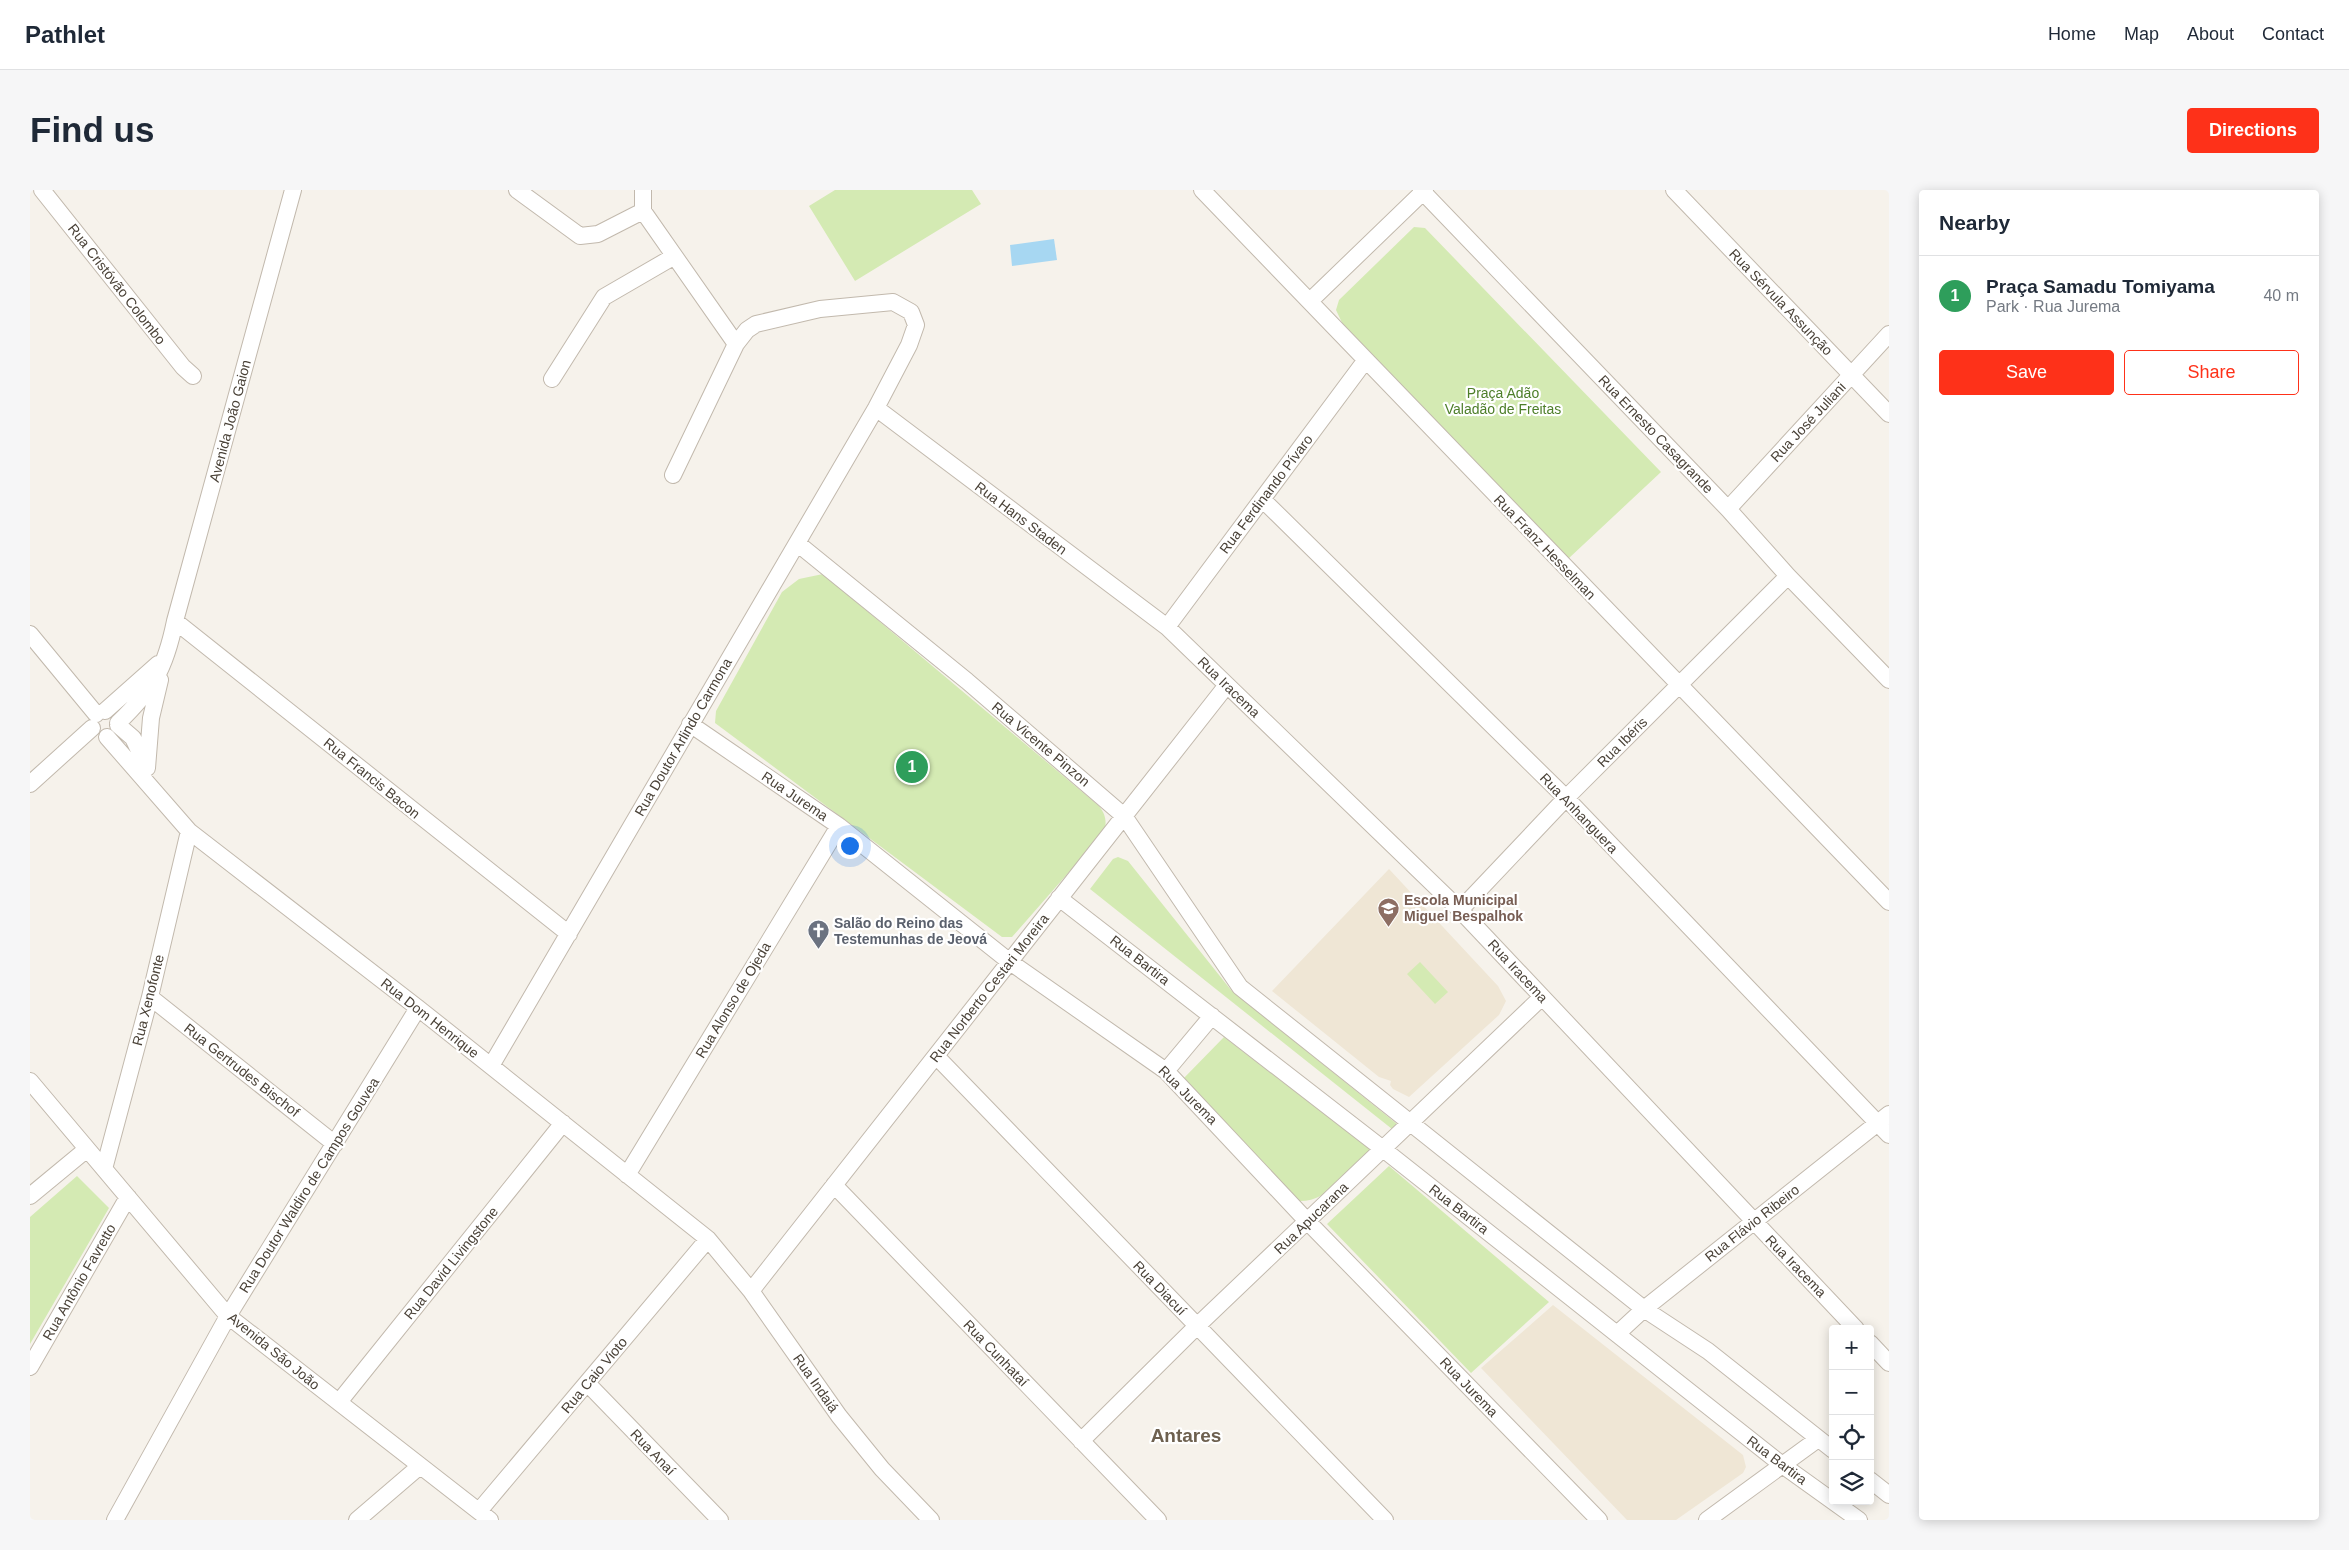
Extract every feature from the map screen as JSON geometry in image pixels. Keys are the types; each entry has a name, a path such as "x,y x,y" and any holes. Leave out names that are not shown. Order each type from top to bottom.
{"street":[{"name":"Rua Cristóvão Colombo","path":"42,190 182,367 193,376"},
{"name":"Avenida João Gaion","path":"114,728 143,698 166,661 175,621 293,190"},
{"path":"517,190 580,236 598,234 643,211"},
{"path":"643,190 643,211 673,257 736,344"},
{"name":"Rua Franz Hesselman","path":"1202,190 1310,301 1364,361 1889,902"},
{"name":"Rua Sérvula Assunção","path":"1674,190 1889,414"},
{"path":"1310,301 1423,191"},
{"name":"Rua Ernesto Casagrande","path":"1423,191 1889,680"},
{"path":"552,379 604,297 673,257"},
{"name":"Rua Doutor Arlindo Carmona","path":"491,1066 876,408 909,345 916,325 911,312 892,302 820,309 756,324 747,330 736,344 673,475"},
{"name":"Rua José Juliani","path":"1728,509 1889,334"},
{"name":"Rua Ferdinando Pívaro","path":"1167,627 1364,361"},
{"name":"Rua Hans Staden","path":"876,408 1167,627"},
{"name":"Rua Anhanguera","path":"1262,499 1566,798 1885,1124"},
{"name":"Rua Vicente Pinzon","path":"797,543 967,682 1124,816 1240,987 1410,1122"},
{"name":"Rua Ibéris","path":"1460,910 1566,798 1788,576"},
{"name":"Rua Francis Bacon","path":"175,621 569,934"},
{"name":"Rua Iracema","path":"1167,627 1460,910 1852,1325"},
{"path":"30,634 98,718 98,735 114,728 114,715 98,718"},
{"path":"30,784 98,718 166,661"},
{"path":"147,768 151,718 166,661"},
{"name":"Rua Norberto Cestari Moreira","path":"752,1291 1227,685"},
{"name":"Rua Jurema","path":"690,724 839,826 1010,962 1166,1071 1307,1221 1599,1520"},
{"name":"Rua Dom Henrique","path":"114,728 133,738 157,792"},
{"name":"Rua Dom Henrique","path":"114,728 157,792 190,831 418,1008 708,1239"},
{"name":"Rua Alonso de Ojeda","path":"627,1175 839,826"},
{"name":"Rua Xenofonte","path":"104,1169 150,997 190,831"},
{"name":"Rua Bartira","path":"1059,898 1383,1149 1781,1464 1859,1520"},
{"name":"Rua Gertrudes Bischof","path":"150,997 334,1144"},
{"name":"Rua Apucarana","path":"1081,1441 1197,1326 1542,997"},
{"name":"Rua Doutor Waldiro de Campos Gouvea","path":"115,1520 228,1316 418,1008"},
{"path":"1166,1071 1212,1016"},
{"name":"Rua Diacuí","path":"936,1056 1385,1520"},
{"name":"Avenida São João","path":"30,1081 228,1316 485,1516"},
{"path":"1410,1122 1644,1309 1708,1351 1829,1447"},
{"name":"Rua David Livingstone","path":"339,1402 563,1123"},
{"name":"Rua Flávio Ribeiro","path":"1617,1334 1644,1309 1754,1222 1885,1124"},
{"path":"30,1196 87,1148"},
{"name":"Rua Cunhataí","path":"834,1185 1158,1520"},
{"name":"Rua Antônio Favretto","path":"30,1367 128,1197"},
{"name":"Rua Indaiá","path":"708,1239 752,1291 839,1416 882,1469 931,1520"},
{"name":"Rua Caio Vioto","path":"485,1516 587,1383 708,1239"},
{"path":"1874,1347 1889,1363"},
{"name":"Rua Anaí","path":"587,1383 720,1520"},
{"path":"1707,1520 1781,1464 1818,1439"},
{"path":"357,1520 420,1466"},
{"path":"1874,1483 1889,1495"}],"shaded area":[{"name":"Escola Municipal Miguel Bespalhok","path":"1389,869 1498,986 1506,1001 1499,1015 1409,1097 1393,1089 1390,1085 1391,1081 1379,1077 1272,991"},
{"path":"1553,1305 1743,1455 1746,1467 1743,1473 1676,1520 1627,1520 1481,1368"}],"green space":[{"path":"835,190 972,190 981,204 855,281 809,206"},
{"name":"Praça Adão Valadão de Freitas","path":"1414,227 1425,228 1661,472 1568,559 1345,329 1336,310 1339,300"},
{"path":"823,574 1099,806 1103,812 1106,822 1104,832 1012,937 1002,937 715,723 716,711 782,592 799,579"},
{"path":"1118,857 1128,861 1231,990 1397,1124 1392,1129 1090,889 1113,859"},
{"path":"1420,962 1448,992 1435,1004 1407,974"},
{"path":"1224,1037 1371,1150 1330,1191 1310,1200 1299,1201 1183,1079"},
{"path":"1389,1166 1549,1302 1471,1373 1327,1224"},
{"path":"77,1176 109,1208 30,1344 30,1217"}],"water":[{"path":"1054,239 1057,260 1012,266 1010,245"}],"place":[{"name":"Praça Samadu Tomiyama","path":"912,767"},
{"name":"Escola Municipal Miguel Bespalhok","path":"1388,927"},
{"name":"Salão do Reino das Testemunhas de Jeová","path":"818,950"}],"district":[{"name":"Antares","path":"1186,1435"}]}
